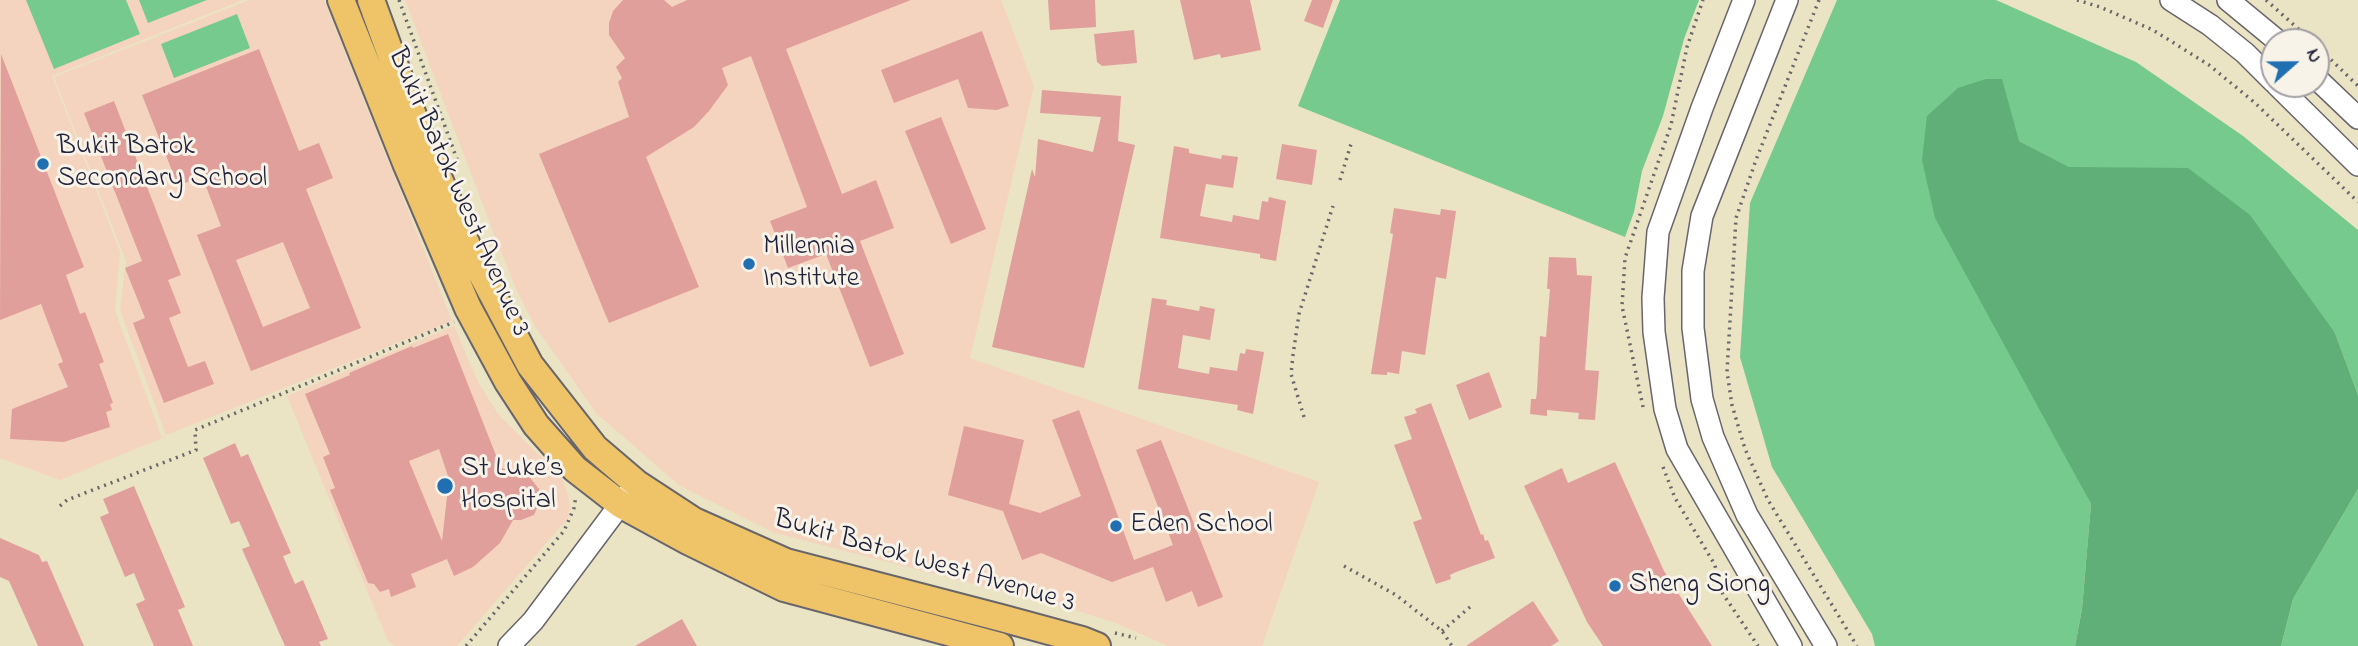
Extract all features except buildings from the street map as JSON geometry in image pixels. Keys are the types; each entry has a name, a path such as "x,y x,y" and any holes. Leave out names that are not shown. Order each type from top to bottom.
{"main road":[{"name":"Bukit Batok West Avenue 3","path":"341,0 407,134"},
{"name":"Bukit Batok West Avenue 3","path":"371,0 407,134 468,308 508,382 536,425 575,469 786,562 1082,640 1104,639"},
{"name":"Bukit Batok West Avenue 3","path":"628,494 688,541 784,587 1000,646"}],"street":[{"path":"1744,0 1658,232 1653,298 1654,332 1665,409 1677,449 1791,646"},
{"path":"1787,0 1702,216 1693,271 1693,328 1702,400 1713,437 1747,515 1826,646"},
{"path":"2171,0 2210,25 2260,68"},
{"path":"2228,0 2262,28"},
{"path":"2330,91 2358,118"},
{"path":"2290,98 2358,165"},
{"path":"509,646 533,621 628,494"}],"path":[{"path":"398,0 460,169"},
{"path":"1819,0 1736,218 1727,372 1732,405 1745,449 1768,500 1857,646"},
{"path":"2077,0 2153,30 2208,65 2254,102 2358,202"},
{"path":"2266,0 2298,28"},
{"path":"2330,58 2358,86"},
{"path":"1340,180 1351,144"},
{"path":"1304,417 1291,373 1293,355 1299,314 1334,206"},
{"path":"60,506 67,500 196,450 195,430 456,322"},
{"path":"1675,498 1716,565 1719,588 1758,646"},
{"path":"1344,566 1396,595 1442,631 1452,646"},
{"path":"1442,631 1470,607"},
{"path":"1104,639 1136,638"}],"shaded area":[{"name":"Bukit Batok Secondary School","path":"0,0 243,0 52,76 120,252 115,311 162,438 60,480 0,458"},
{"path":"249,0 324,0 452,321 166,435 120,310 126,261 54,77"},
{"name":"Millennia Institute","path":"405,0 1001,0 1034,86 970,358 1319,482 1262,646 1168,646 1116,623 1075,610 775,533 680,486 596,413 535,326 516,289 496,239"},
{"name":"St Luke’s Hospital","path":"454,326 478,382 498,414 562,478 570,507 567,519 457,646 395,646 388,641 287,396"}],"green space":[{"path":"26,0 126,0 140,34 54,69"},
{"path":"139,0 207,0 148,23"},
{"path":"1340,0 1699,0 1684,39 1663,116 1642,171 1634,212 1625,237 1298,106"},
{"path":"1837,0 1996,0 2136,62 2243,136 2358,230 2358,395 2335,333 2188,168 2070,168 2019,141 2045,417 2091,504 2082,609 2075,646 1875,646 1872,634 1772,467 1740,357 1750,203"},
{"path":"237,14 250,48 174,78 161,44"},
{"path":"1986,79 2002,79 2019,141 2069,167 2188,168 2250,215 2335,333 2358,395 2358,489 2293,599 2281,646 2075,646 2082,609 2091,504 1935,218 1922,160 1927,116 1958,88"},
{"path":"2358,489 2358,646 2281,646 2293,599"}],"place":[{"name":"Bukit Batok Secondary School","path":"43,164"},
{"name":"Millennia Institute","path":"749,264"},
{"name":"St Luke’s Hospital","path":"445,486"},
{"name":"Eden School","path":"1116,526"},
{"name":"Sheng Siong","path":"1615,586"}]}
